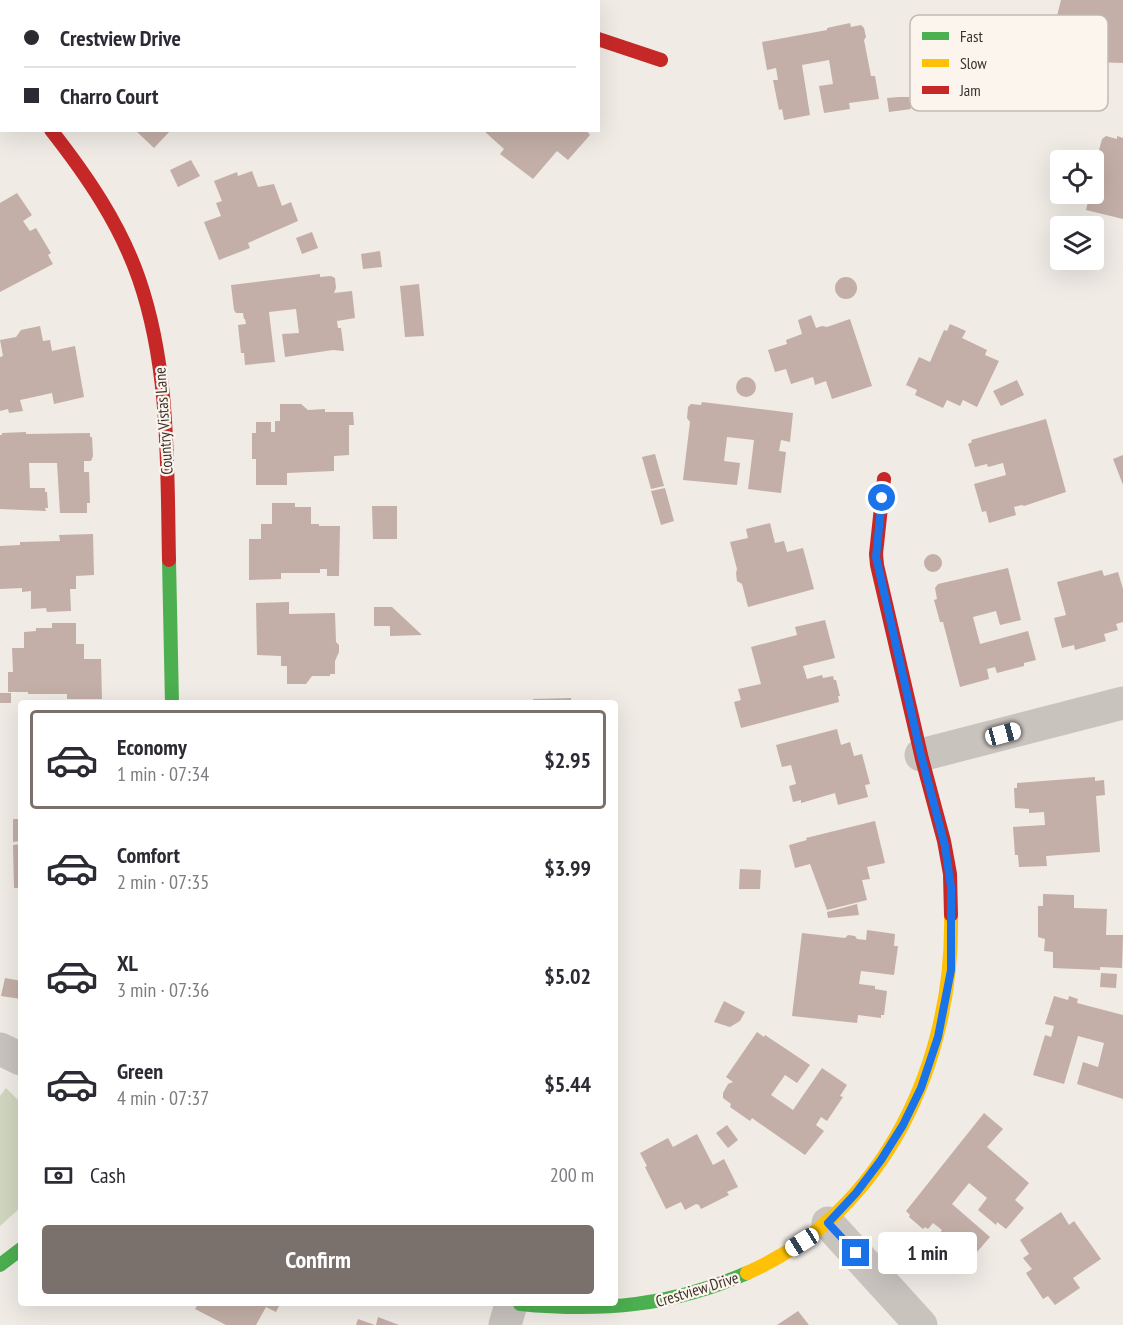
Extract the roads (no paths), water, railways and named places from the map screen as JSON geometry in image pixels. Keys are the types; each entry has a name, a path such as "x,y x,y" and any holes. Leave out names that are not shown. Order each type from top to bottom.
{"street":[{"path":"600,40 661,60"},
{"name":"Country Vistas Lane","path":"53,132 101,199 122,238 139,278 152,320 159,354 166,422 172,700"},
{"name":"Crestview Drive","path":"544,1306 579,1309 648,1304 713,1287 773,1260 828,1223 856,1193 881,1160 903,1125 921,1088 942,1023 951,970 951,887 945,846 921,755 876,557 884,479"},
{"path":"921,755 1123,703"},
{"path":"0,1049 18,1058"},
{"path":"828,1223 921,1325"},
{"path":"0,1265 18,1251"},
{"path":"506,1325 511,1306"}]}
